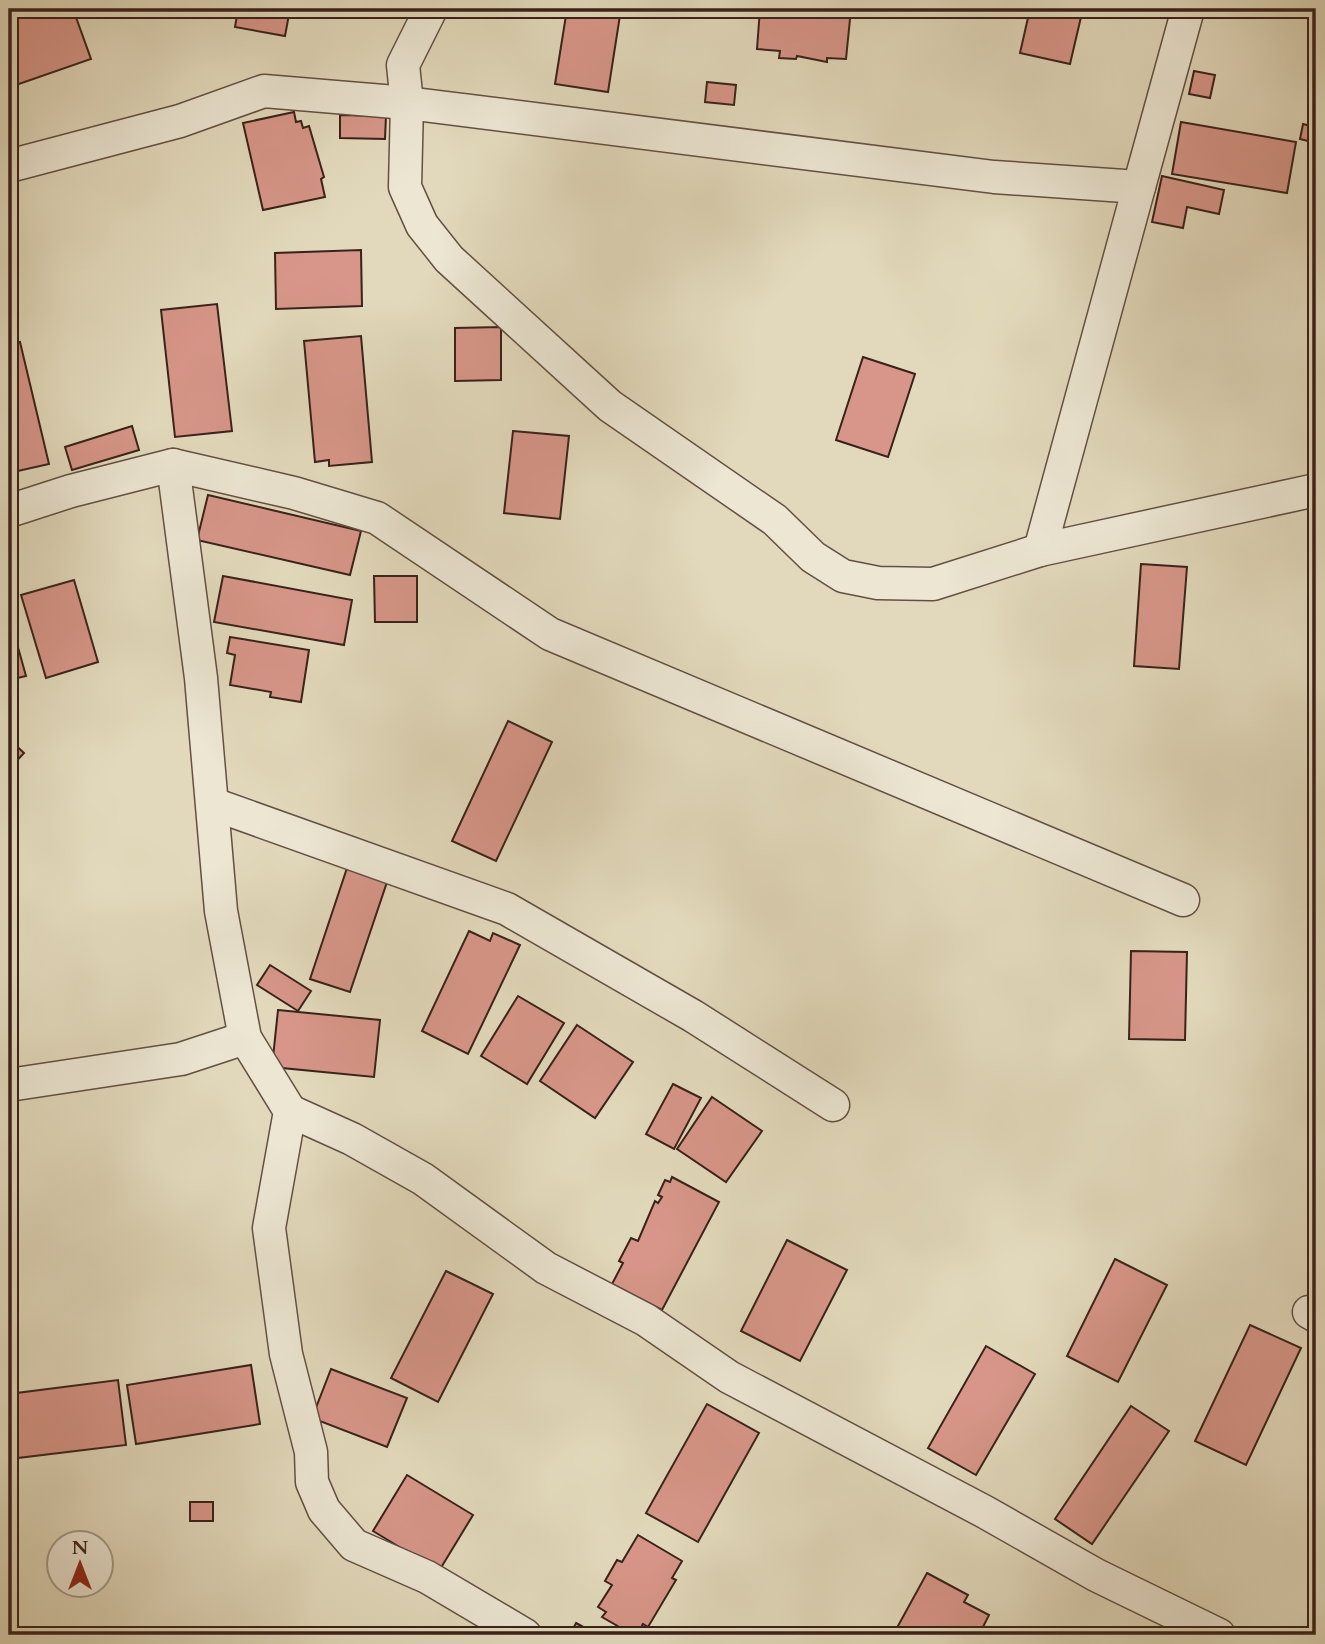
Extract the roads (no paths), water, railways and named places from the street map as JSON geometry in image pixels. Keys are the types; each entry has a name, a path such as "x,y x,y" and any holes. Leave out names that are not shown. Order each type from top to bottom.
{"street":[{"path":"431,9 403,65 407,103 405,187 422,225 449,259 610,406 775,520 813,557 843,576 878,583 933,584 1040,550 1316,490"},
{"path":"1040,550 1188,9"},
{"path":"9,166 180,121 264,91 407,103 980,176 1139,187"},
{"path":"173,465 194,613 214,804 221,911 245,1038 290,1111 352,1139 423,1179 545,1268 646,1320 729,1377 985,1512 1096,1576 1219,1635"},
{"path":"9,511 71,491 173,465 294,493 377,518 550,634 1182,900"},
{"path":"214,804 507,909 694,1016 833,1105"},
{"path":"9,1085 181,1059 245,1038"},
{"path":"290,1111 269,1228 286,1354 311,1452 312,1482 324,1510 354,1545 427,1577 525,1635"}]}
